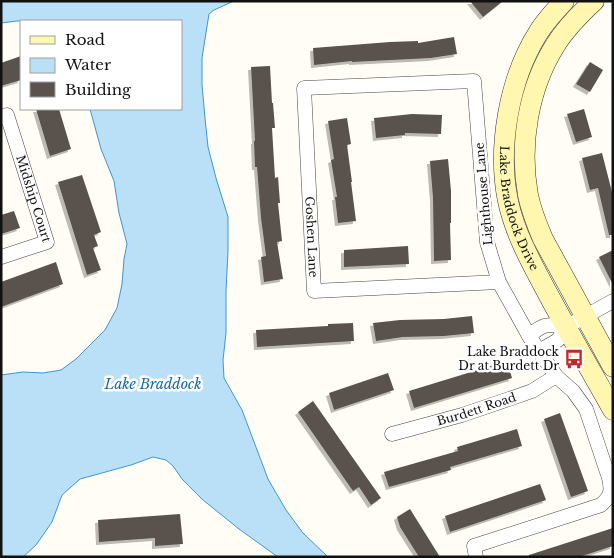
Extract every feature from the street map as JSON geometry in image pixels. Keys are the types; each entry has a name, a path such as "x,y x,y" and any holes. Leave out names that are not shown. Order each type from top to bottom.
{"street":[{"name":"Lake Braddock Drive","path":"564,1 538,33 518,74 510,101 506,128 504,152 505,177 514,224 524,247 613,410"},
{"name":"Lake Braddock Drive","path":"594,1 568,27 556,44 538,81 530,105 525,153 528,196 534,217 546,245 613,367"},
{"name":"Lighthouse Lane","path":"304,88 474,81 487,242 499,282 529,336 556,376 573,391 586,409 611,489 608,499 601,505 474,546 476,557"},
{"name":"Goshen Lane","path":"304,88 314,291 499,282"},
{"name":"Midship Court","path":"1,117 7,115 47,242 1,257"},
{"path":"539,351 558,340 566,327 613,301"},
{"path":"529,336 548,324 566,327"},
{"name":"Burdett Road","path":"392,434 509,400 532,391 556,376"}],"water":[{"name":"Lake Braddock","path":"1,1 234,1 209,14 202,58 202,85 208,147 228,217 224,378 242,410 268,479 286,510 303,533 328,557 278,557 203,500 166,460 153,457 80,479 62,495 52,522 36,545 23,557 1,557 1,375 61,370 76,359 105,330 117,308 122,284 127,244 119,213 114,181 101,149 90,110 182,110 182,20 20,20 1,23"}],"building":[{"path":"470,1 503,1 483,17"},
{"path":"454,37 457,54 431,58 352,61 314,65 313,48 390,42 418,41 418,43"},
{"path":"20,56 20,80 1,86 1,63"},
{"path":"590,62 603,70 590,92 576,84"},
{"path":"270,66 275,128 272,128 275,178 278,177 280,203 278,203 282,241 277,242 283,279 264,282 261,257 266,256 257,167 255,167 251,67"},
{"path":"584,109 592,137 576,142 567,114"},
{"path":"36,110 59,110 71,149 50,156"},
{"path":"412,114 442,115 441,134 405,133 405,135 376,138 374,118"},
{"path":"347,118 351,144 347,145 356,221 338,223 335,197 337,197 331,160 334,159 328,121"},
{"path":"602,153 613,196 613,235 609,235 598,188 590,190 582,158"},
{"path":"448,159 451,191 451,260 434,261 433,198 430,161"},
{"path":"82,175 101,232 94,235 98,246 93,248 101,270 87,275 58,182"},
{"path":"14,211 20,228 1,234 1,215"},
{"path":"408,246 409,264 344,267 344,250"},
{"path":"613,250 613,285 599,257"},
{"path":"56,262 63,284 1,307 1,282"},
{"path":"472,316 474,333 403,337 376,341 373,323 400,320"},
{"path":"353,323 354,341 257,347 256,330"},
{"path":"507,361 512,378 414,408 409,391"},
{"path":"388,373 394,390 334,410 329,393"},
{"path":"313,401 381,498 371,505 359,487 353,491 298,412"},
{"path":"560,413 588,491 571,497 544,419"},
{"path":"517,429 522,446 450,467 451,470 389,487 384,472 458,451 457,447"},
{"path":"540,484 546,500 450,532 445,516"},
{"path":"410,509 440,557 419,557 400,527 397,517"},
{"path":"180,514 183,544 155,546 155,538 99,542 98,520"},
{"path":"613,528 613,546 579,557 529,557 529,555"}],"place":[{"name":"Lake Braddock Dr at Burdett Dr","path":"574,359"}]}
